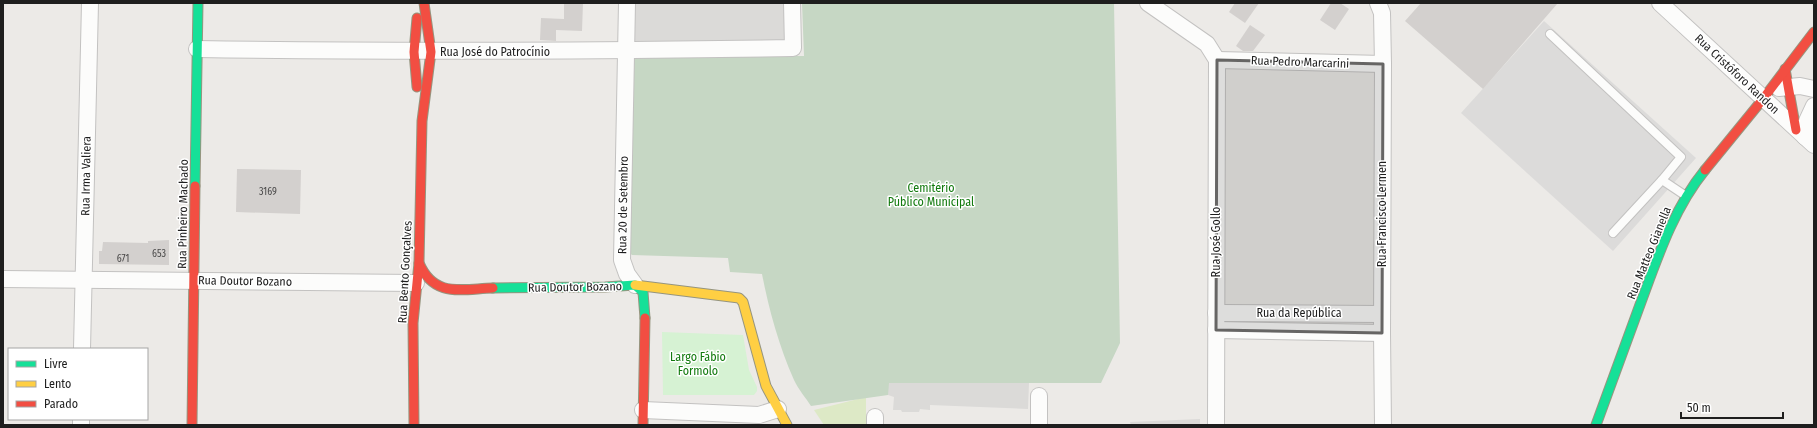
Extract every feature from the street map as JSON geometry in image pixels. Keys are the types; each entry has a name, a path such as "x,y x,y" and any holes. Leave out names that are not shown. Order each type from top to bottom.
{"main road":[{"name":"Rua Pinheiro Machado","path":"192,425 198,3"},
{"name":"Rua Bento Gonçalves","path":"420,3 414,52 416,85 422,121"},
{"name":"Rua Bento Gonçalves","path":"414,425 414,318 419,263 422,121 431,52 424,3"},
{"name":"Rua Matteo Gianella","path":"1596,425 1657,258 1671,226 1687,197 1701,175 1767,94 1814,32"},
{"path":"1785,69 1789,87 1805,137"},
{"path":"419,263 422,271 434,285 444,289"},
{"path":"635,285 739,298 743,302 766,386 787,425"},
{"name":"Rua Doutor Bozano","path":"434,294 444,289 605,287 635,285"},
{"name":"Rua 20 de Setembro","path":"635,285 643,292 645,303 643,417"},
{"path":"414,318 426,302"}],"street":[{"name":"Rua Irma Valiera","path":"82,348 90,3"},
{"name":"Rua 20 de Setembro","path":"627,3 622,260 627,274 635,285"},
{"name":"Rua José do Patrocínio","path":"197,49 431,52 793,48 792,3"},
{"path":"1148,3 1207,44 1216,60"},
{"name":"Rua Francisco Lermen","path":"1378,3 1382,13 1383,64 1382,333 1384,425"},
{"name":"Rua Cristóforo Randon","path":"1667,6 1767,94 1805,137"},
{"name":"Rua Pedro Marcarini","path":"1216,60 1383,64"},
{"name":"Rua José Gollo","path":"1216,60 1216,425"},
{"path":"1767,94 1789,87 1800,86 1814,89"},
{"path":"1805,137 1807,121 1814,106"},
{"name":"Rua Doutor Bozano","path":"3,279 416,283"},
{"name":"Rua da República","path":"1216,313 1382,314"},
{"name":"Rua da República","path":"1216,330 1382,333"},
{"path":"1039,396 1039,425"},
{"path":"643,417 759,415 778,409"}],"lane":[{"path":"1550,34 1681,158 1613,232"},
{"path":"1662,180 1687,197"}],"highlighted area":[{"path":"1217,60 1383,64 1382,333 1216,330"}],"shaded area":[{"path":"635,3 783,3 786,40 635,42"},
{"path":"1544,21 1696,158 1613,251 1461,113"},
{"path":"888,383 1029,383 1028,409 930,405 930,410 920,409 919,412 902,412 901,410 893,410 894,397 888,395"},
{"path":"1200,419 1200,425 1131,425 1130,422"}],"green space":[{"name":"Cemitério Público Municipal","path":"802,3 1114,3 1120,343 1101,383 889,383 888,395 811,406 796,383 779,341 762,274 730,272 728,258 632,255 629,252 633,55 804,56"},
{"name":"Largo Fábio Formolo","path":"662,332 743,335 749,370 757,387 757,391 754,395 663,395"},
{"path":"866,397 866,425 824,425 814,410"}],"building":[{"path":"564,3 583,3 582,31 556,30 556,41 540,40 541,18 564,19"},
{"path":"1235,3 1259,3 1245,23 1229,12"},
{"path":"1331,3 1340,3 1349,9 1335,30 1320,20"},
{"path":"1421,3 1558,3 1483,89 1405,21"},
{"path":"1250,25 1265,35 1253,51 1243,51 1236,46"},
{"path":"237,169 301,170 300,214 236,212"},
{"path":"169,240 169,265 99,264 99,251 102,251 103,242 148,243 148,241"}],"traffic: fast":[{"path":"195,186 198,3"},
{"path":"1596,425 1668,233 1684,200 1705,170"},
{"path":"493,288 605,287 635,285 643,292 645,318"}],"traffic: slow":[{"path":"635,285 739,298 743,302 766,386 787,425"}],"traffic: jam":[{"path":"424,3 431,52 422,121 419,263 425,274 432,282 441,287 459,290 493,288"},
{"path":"417,18 414,52 417,87"},
{"path":"1705,170 1763,99 1814,32"},
{"path":"1785,69 1796,130"},
{"path":"192,425 195,186"},
{"path":"414,425 413,323 419,263"},
{"path":"643,425 645,318"}]}
